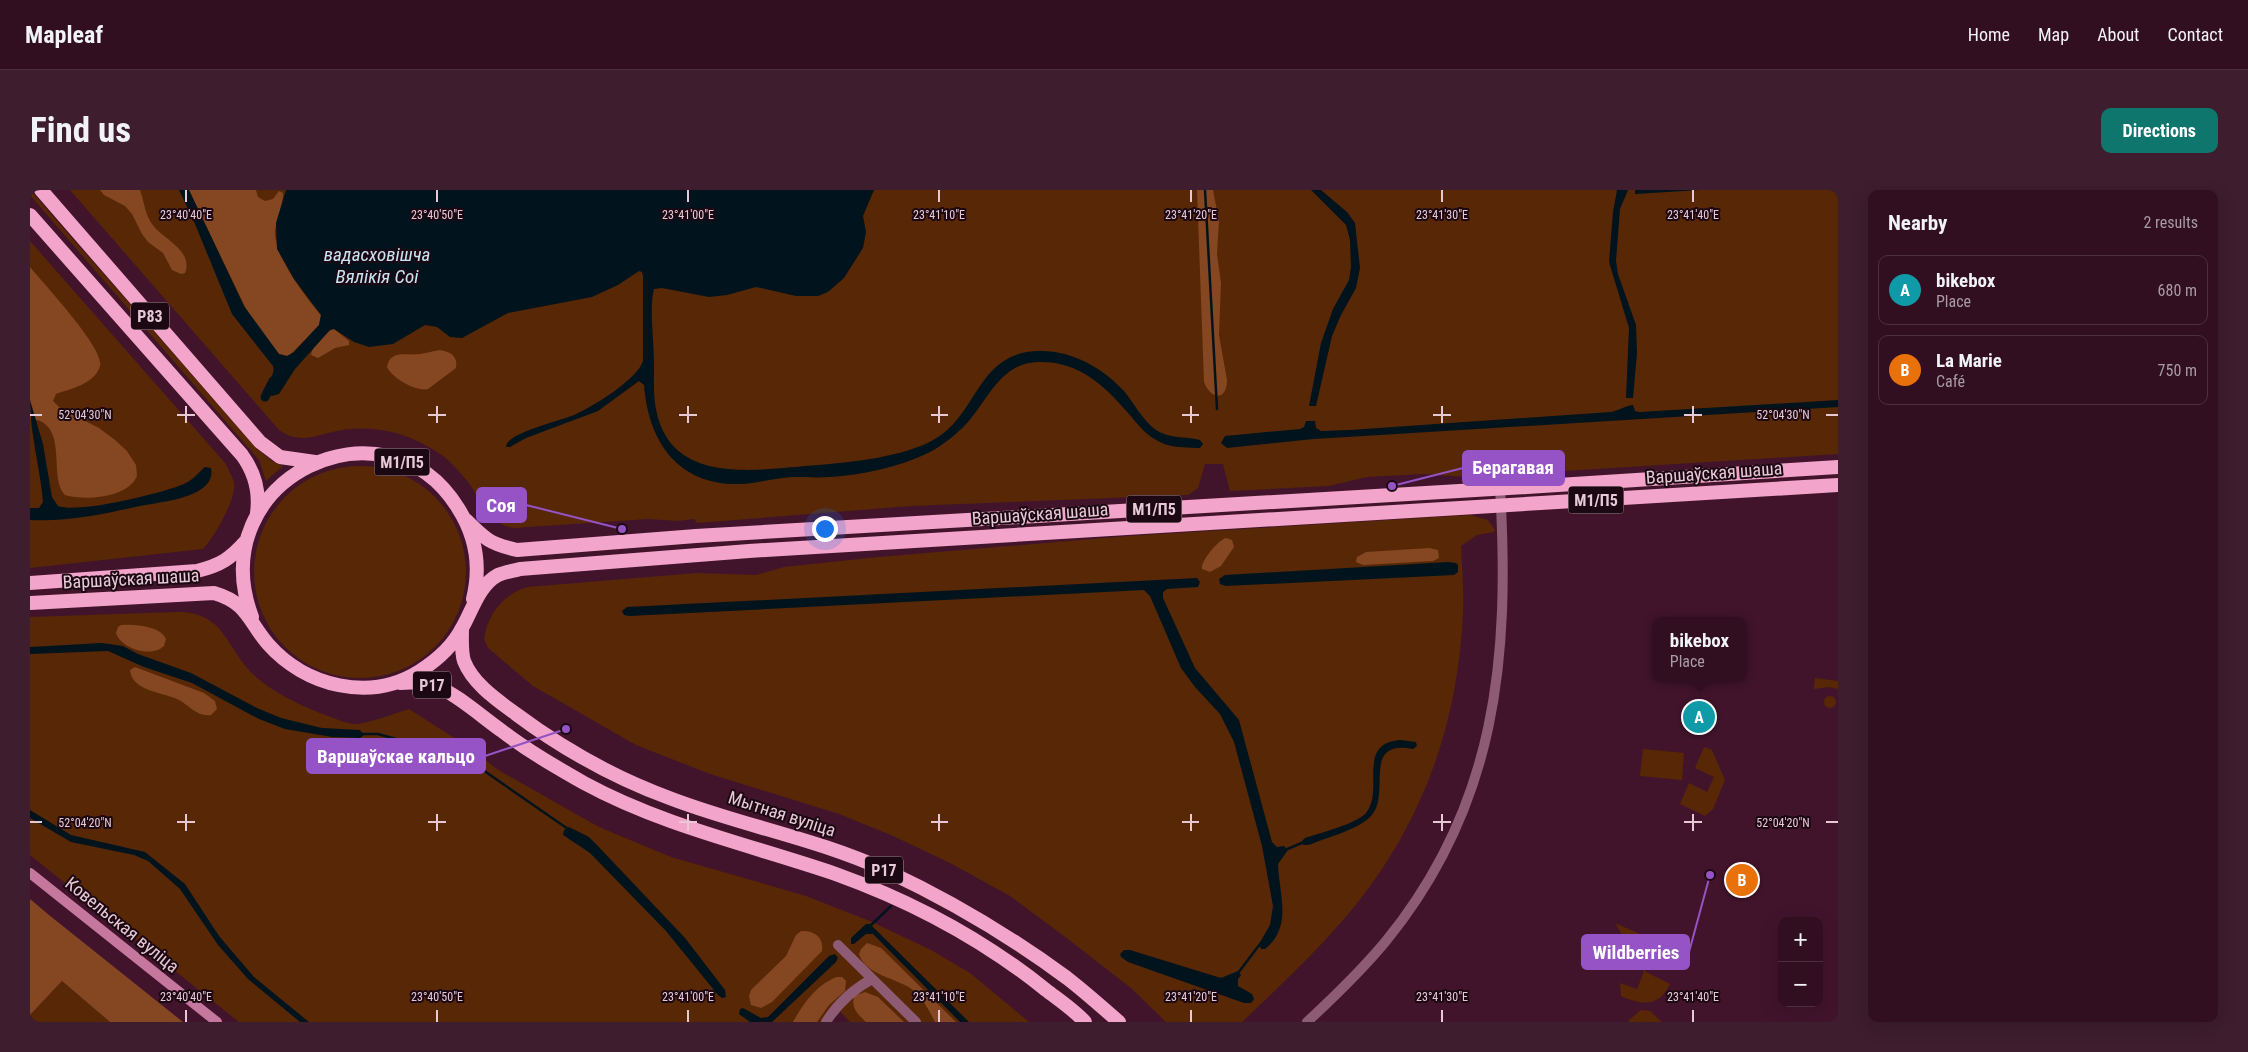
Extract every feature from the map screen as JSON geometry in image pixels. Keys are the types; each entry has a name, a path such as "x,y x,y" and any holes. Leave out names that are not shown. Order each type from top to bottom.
{"highway":[{"name":"Р83","path":"41,190 260,442 280,457 316,462"},
{"name":"Р83","path":"30,215 242,455 254,476 258,488 257,514"},
{"name":"Варшаўская шаша","path":"254,622 247,602 243,581 243,560 247,539 257,514 282,483 298,471 316,462 349,455 366,454 390,458 414,467 435,481 453,499 466,520 474,542 477,564 476,586 471,608"},
{"name":"Варшаўская шаша","path":"466,520 485,539 497,546 517,550 696,536 1838,467"},
{"name":"Варшаўская шаша","path":"30,603 214,593 238,604 278,654 302,673 324,682 347,687 369,688 392,684 413,675 432,663 448,648 462,629 471,608 484,588 498,576 520,569 749,551 1838,485"},
{"name":"Варшаўская шаша","path":"30,583 197,571 216,566 232,557 247,539"},
{"name":"Мытная вуліца","path":"462,629 464,660 476,681 500,703 559,743 620,776 672,799 837,851 885,870 924,889 976,917 1014,941 1069,980 1118,1022"},
{"name":"Р17","path":"392,684 428,684 446,690 510,737 564,772 656,817 837,875 869,887 948,925 986,945 1030,977 1085,1022"}],"main road":[{"name":"Ковельская вуліца","path":"30,872 217,1022"}],"street":[{"path":"1307,1022 1362,968 1402,920 1437,865 1452,835 1477,775 1493,713 1499,663 1503,559 1500,488"},
{"path":"838,945 916,1022"},
{"path":"826,1022 836,1007 856,988 872,979"}],"shaded area":[{"path":"30,190 257,449 272,461 283,466 266,481 259,460 30,195"},
{"path":"70,190 1838,190 1838,454 1468,477 1422,474 1367,477 1329,486 1230,491 1223,464 1205,464 1198,488 1188,495 911,506 697,523 694,519 678,521 648,519 514,528 505,526 492,517 459,471 440,454 420,442 384,430 341,430 314,437 297,438 279,430"},
{"path":"100,190 140,190 146,212 152,224 181,251 185,258 187,265 185,273 181,274 172,270 163,253 148,242 142,234 132,214 125,206 104,195"},
{"path":"189,190 256,190 258,197 265,201 273,199 279,191 283,193 275,231 276,241 292,275 321,315 319,325 290,355 279,354 248,313"},
{"path":"1197,190 1213,190 1219,221 1217,254 1221,283 1219,335 1227,380 1224,392 1218,396 1214,395 1207,388 1204,382"},
{"path":"30,241 226,464 234,482 232,498 213,536 203,549 30,568"},
{"path":"30,267 83,331 99,358 100,366 93,377 75,388 56,394 53,401 61,409 99,428 127,451 136,465 137,476 125,489 116,493 83,498 65,495 58,480 56,449 51,431 40,421 30,418"},
{"path":"334,329 349,341 349,345 335,348 318,358 311,355 320,339 327,332"},
{"path":"440,350 453,355 456,360 456,368 428,389 417,388 405,383 387,367 389,361 395,356"},
{"path":"360,466 381,468 400,474 419,484 435,497 448,513 458,532 464,551 466,572 464,593 458,612 448,631 435,647 419,660 400,670 381,676 360,678 339,676 320,670 301,660 285,647 272,631 262,612 256,593 254,572 256,551 262,532 272,513 285,497 301,484 320,474 339,468"},
{"path":"1470,515 1488,520 1495,530 1494,532 1477,535 1461,546 1463,613 1460,654 1453,695 1444,734 1432,772 1416,809 1375,879 1350,912 1311,955 1242,1022 1166,1022 1131,988 1010,896 950,863 891,835 839,814 710,774 636,745 533,686 488,648 484,639 489,621 498,606 511,595 528,587 697,573 756,575 784,567 878,557 1128,536"},
{"path":"1226,538 1232,540 1234,547 1221,566 1210,572 1202,569 1204,561 1210,552"},
{"path":"1429,548 1438,550 1439,558 1433,561 1363,565 1356,562 1357,557 1366,552"},
{"path":"177,612 206,618 223,634 255,676 279,694 297,703 354,724 371,721 409,709 459,741 500,771 599,827 671,857 806,896 870,921 931,950 970,973 1029,1022 850,1022 836,1007 826,1022 239,1022 30,855 30,617"},
{"path":"121,625 139,626 159,631 166,639 164,646 159,650 152,651 137,650 130,647 119,639 116,633"},
{"path":"135,667 204,693 215,701 217,709 211,715 202,714 173,697 142,687 132,677 130,670"},
{"path":"1815,678 1838,681 1838,689 1829,687 1814,689"},
{"path":"1828,696 1832,696 1836,702 1832,708 1828,708 1824,704 1824,700"},
{"path":"1704,747 1712,750 1725,780 1713,809 1705,816 1680,804 1689,783 1707,792 1714,777 1695,768"},
{"path":"1643,749 1684,753 1682,780 1640,776"},
{"path":"30,899 183,1022 110,1022 62,981 30,1015"},
{"path":"1615,923 1683,953 1644,971 1670,984 1665,992 1655,1001 1636,1001 1621,996 1620,983 1637,989 1644,972"},
{"path":"801,931 817,935 820,938 822,951 772,1002 761,1008 751,1005 749,996 751,990 786,956 796,935"},
{"path":"867,943 881,948 956,1022 935,1022 926,1005 913,990 868,967 862,961 859,954"},
{"path":"837,977 842,977 846,981 845,991 829,1005 817,1022 793,1022 801,1008 817,990 823,984"},
{"path":"62,981 110,1022 30,1022 30,1015"},
{"path":"865,992 878,997 904,1022 866,1022 856,1011 853,1004 854,996"},
{"path":"1641,1010 1650,1011 1662,1022 1629,1022"}],"water":[{"name":"вадасховішча Вялікія Соі","path":"179,190 189,190 244,306 279,354 287,356 294,352 319,325 321,315 294,279 277,249 276,223 286,190 874,190 863,216 866,232 863,248 844,278 828,292 818,296 796,296 756,287 727,295 709,297 662,288 654,289 652,315 655,403 665,434 679,452 699,462 721,468 745,470 847,462 878,458 909,450 935,439 950,428 990,372 1003,362 1019,354 1039,351 1051,351 1086,362 1116,383 1156,430 1172,436 1200,440 1203,444 1200,448 1197,448 1173,446 1160,442 1143,430 1101,385 1090,377 1067,366 1039,362 1015,368 1005,375 963,427 949,440 933,450 893,466 855,474 825,477 792,477 740,484 712,481 695,475 680,466 668,454 659,439 651,423 644,385 639,381 598,411 506,447 508,442 524,432 574,415 592,406 623,384 639,368 643,361 643,276 642,272 639,271 618,285 592,297 508,313 462,338 450,337 437,327 425,325 393,344 369,347 354,342 334,329 330,330 295,369 279,394 272,396 266,390 274,369 273,366 232,314"},
{"path":"1311,190 1321,190 1347,212 1355,223 1360,268 1356,288 1332,336 1316,406 1309,406 1321,343 1333,309 1349,280 1351,267 1350,240 1346,225"},
{"path":"1617,190 1628,190 1620,209 1616,261 1618,274 1636,325 1637,353 1633,398 1626,398 1629,328 1609,262 1613,212"},
{"path":"1635,190 1700,190 1635,194"},
{"path":"30,400 43,444 52,497 58,506 68,508 101,505 158,492 187,482 205,467 211,468 210,478 205,486 185,497 86,517 30,520 30,508 39,508 43,502"},
{"path":"1838,400 1838,407 1314,439 1227,448 1221,443 1225,436 1300,429 1304,427 1306,421 1315,421 1316,428 1321,431 1350,430 1611,412 1633,405 1635,411 1640,412"},
{"path":"1448,562 1458,565 1458,572 1454,575 1226,586 1220,584 1219,579 1225,575"},
{"path":"1197,578 1200,582 1198,587 1167,589 1163,592 1163,598 1195,668 1239,720 1272,842 1277,847 1284,846 1288,850 1278,864 1282,898 1282,920 1274,940 1265,949 1261,949 1259,944 1270,925 1273,906 1262,846 1234,742 1220,714 1195,687 1181,668 1150,596 1144,590 629,616 624,615 622,611 627,607"},
{"path":"102,643 123,646 138,654 191,673 257,708 281,718 322,728 360,730 364,735 360,738 332,737 285,729 259,719 192,683 144,667 108,651 30,654 30,647"},
{"path":"1401,740 1416,742 1417,746 1413,749 1397,748 1387,752 1382,759 1379,794 1377,805 1372,815 1360,825 1351,829 1309,845 1303,845 1302,841 1305,838 1354,821 1366,813 1371,803 1373,769 1379,749 1387,743"},
{"path":"30,810 71,835 145,852 185,884 219,936 254,977 309,1022 300,1022 248,979 218,945 180,889 148,861 134,855 71,842 30,818"},
{"path":"569,827 589,837 685,938 725,990 726,997 722,998 718,995 666,931 590,853 563,835 564,830"},
{"path":"866,924 870,924 969,1022 960,1022 873,934 866,934 854,944 851,944 851,938"},
{"path":"1124,950 1130,950 1221,978 1238,971 1241,975 1238,979 1238,986 1252,994 1254,999 1251,1003 1244,1003 1128,962 1120,954"},
{"path":"835,954 838,958 836,962 772,1022 750,1022 739,1014 740,1009 743,1008 761,1018 768,1017 829,956"}],"waterway":[{"path":"1205,190 1217,409"},
{"path":"265,397 273,381"},
{"path":"362,734 378,734 467,759 568,829"},
{"path":"1285,850 1304,842"},
{"path":"869,927 891,906"},
{"path":"1238,973 1260,944"}],"place":[{"name":"Берагавая","path":"1392,486"},
{"name":"Соя","path":"622,529"},
{"name":"bikebox","path":"1699,717"},
{"name":"Варшаўскае кальцо","path":"566,729"},
{"name":"Wildberries","path":"1710,875"},
{"name":"La Marie","path":"1742,880"}]}
